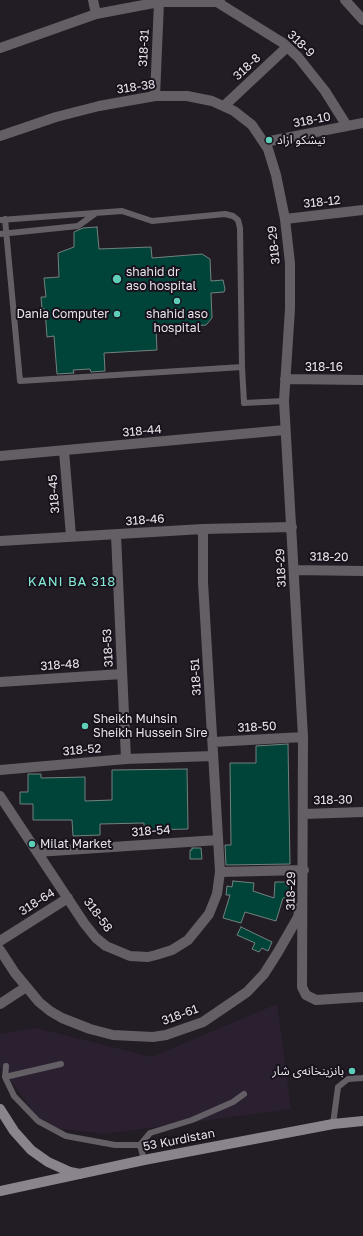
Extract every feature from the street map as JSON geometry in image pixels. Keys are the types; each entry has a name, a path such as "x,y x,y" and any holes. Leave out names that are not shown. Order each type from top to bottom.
{"main road":[{"path":"0,1109 14,1131 30,1150 48,1162 70,1172 82,1174"},
{"name":"53 Kurdistan","path":"0,1191 144,1160 333,1124 363,1121"}],"street":[{"path":"94,0 96,14"},
{"path":"345,0 363,20"},
{"path":"0,48 96,14 159,2 218,1"},
{"name":"318-9","path":"218,1 268,33 298,57 325,91 346,126"},
{"name":"318-31","path":"155,96 159,2"},
{"name":"318-8","path":"224,106 287,47"},
{"name":"318-38","path":"0,136 56,117 99,106 155,96 194,97 212,101 224,106 243,117 255,128 265,142"},
{"name":"318-10","path":"265,142 363,123"},
{"name":"318-29","path":"265,142 276,175 285,219 290,263 290,302 284,401 303,737 304,884 302,987 306,996 316,1000 363,997"},
{"name":"318-12","path":"285,219 363,210"},
{"name":"318-16","path":"285,380 363,380"},
{"name":"318-44","path":"0,456 286,430"},
{"name":"318-45","path":"64,451 71,536"},
{"name":"318-46","path":"0,541 203,529 292,527"},
{"name":"318-51","path":"203,529 203,582 220,872"},
{"name":"318-53","path":"116,535 126,759"},
{"name":"318-20","path":"294,570 363,571"},
{"name":"318-48","path":"0,682 122,674"},
{"name":"318-50","path":"213,742 303,737"},
{"name":"318-52","path":"0,770 126,759 213,756"},
{"name":"318-58","path":"0,796 84,923 96,938 106,946 130,956 148,957 172,950 188,940 209,914 217,894 220,872"},
{"name":"318-30","path":"304,814 363,812"},
{"name":"318-54","path":"38,852 218,840"},
{"path":"220,872 304,870"},
{"name":"318-61","path":"0,950 26,987 50,1011 90,1029 113,1034 153,1037 184,1030 204,1022 237,1000 264,974 298,916 304,884"},
{"name":"318-64","path":"0,941 68,898"},
{"path":"0,1004 26,987"}],"lane":[{"path":"242,367 20,381 7,233 2,219 122,211 152,221 225,214 236,218 240,228 244,403 284,401"},
{"path":"0,234 78,226 96,213"},
{"path":"5,1077 62,1064"},
{"path":"6,1066 5,1077 14,1096 38,1121 66,1136 115,1145 140,1144 150,1133 192,1120 233,1102 244,1094"},
{"path":"333,1124 338,1087 348,1079 363,1078"},
{"path":"140,1144 144,1160"}],"shaded area":[{"path":"277,1004 291,1109 104,1134 45,1127 0,1066 0,1034 36,1028 152,1057"}],"building":[{"name":"shahid aso hospital","path":"97,227 99,249 151,247 152,258 202,254 210,259 211,281 223,280 225,289 224,292 211,293 212,318 206,325 156,329 157,350 104,353 105,371 91,372 90,369 73,370 74,373 57,374 54,336 47,337 45,309 42,309 41,297 46,297 44,278 59,277 58,253 74,247 74,232 83,228"},
{"path":"288,744 290,864 226,865 225,845 231,845 230,763 256,763 256,746"},
{"path":"187,769 188,829 144,830 144,823 100,824 100,835 73,836 72,820 33,820 33,804 20,804 20,792 28,792 28,774 41,774 41,778 85,777 85,801 112,800 112,770"},
{"path":"192,848 201,848 202,859 190,859 190,850 192,850"},
{"path":"233,881 254,883 253,891 274,898 275,882 286,882 286,886 291,886 290,898 283,898 276,921 245,912 241,923 223,918 230,895 226,895 227,886 232,887"},
{"path":"241,927 272,942 268,951 262,948 259,952 252,949 255,943 237,935"}],"place":[{"name":"تيشكو ازاد","path":"269,140"},
{"name":"shahid dr aso hospital","path":"117,279"},
{"name":"shahid aso hospital","path":"177,301"},
{"name":"Dania Computer","path":"117,314"},
{"name":"Sheikh Muhsin Sheikh Hussein Sire","path":"85,726"},
{"name":"Milat Market","path":"32,844"},
{"name":"بانزینخانەی شار","path":"352,1071"}],"district":[{"name":"KANI BA 318","path":"72,582"}]}
